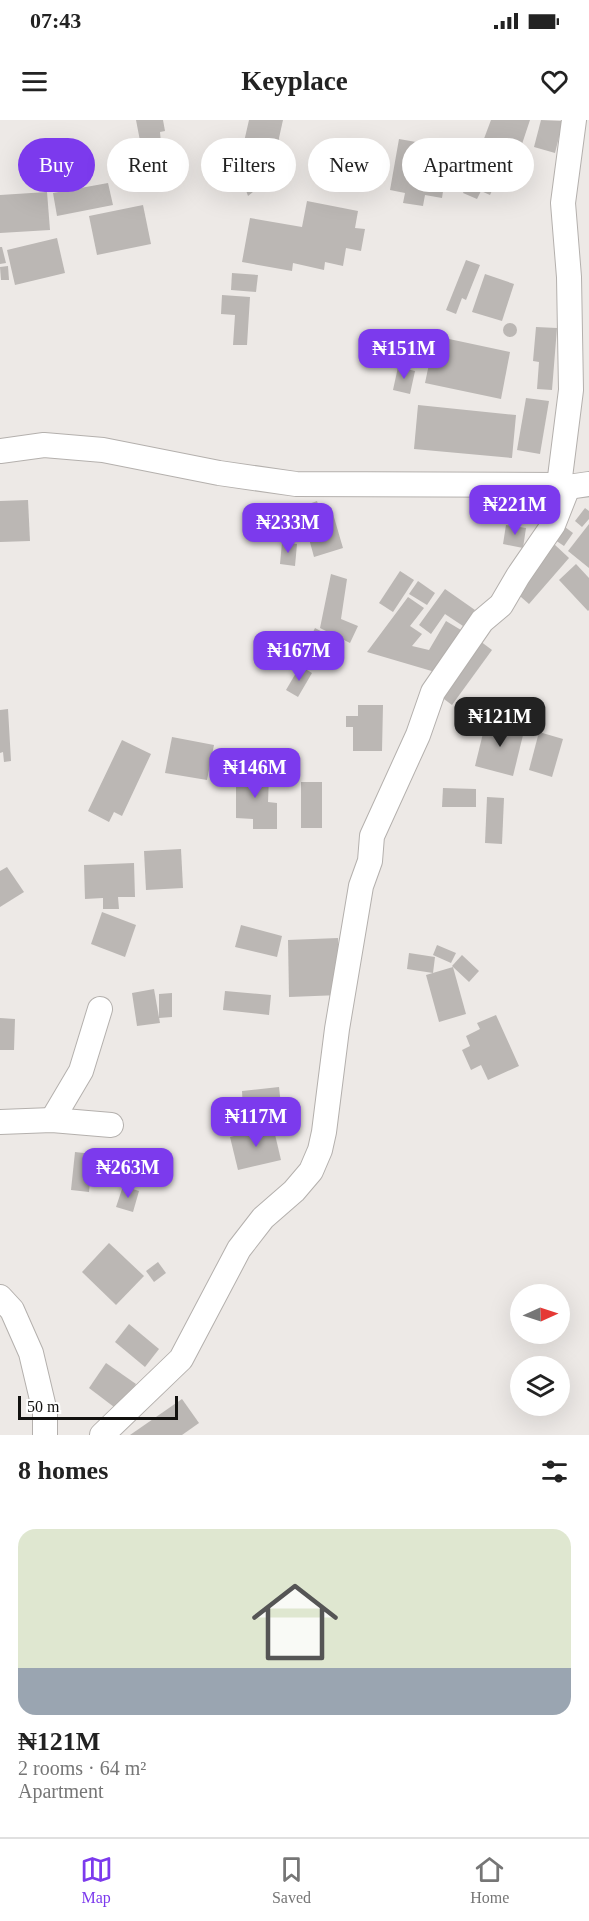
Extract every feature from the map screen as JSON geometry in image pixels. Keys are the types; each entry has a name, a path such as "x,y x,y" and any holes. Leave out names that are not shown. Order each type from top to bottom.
{"street":[{"path":"102,1435 181,1359 239,1249 263,1218 294,1191 311,1171 320,1150 324,1132 337,1029 361,886 370,861 372,836 418,735 433,692 482,621 501,605 553,525 572,485 569,277 563,203 574,120"},
{"path":"0,451 44,445 102,450 219,473 296,484 572,485"},
{"path":"52,1120 81,1071 100,1009"},
{"path":"0,1122 52,1120 111,1125"},
{"path":"0,1297 12,1310 31,1353 45,1412 45,1435"}],"building":[{"path":"136,120 163,120 165,131 160,132 161,138 139,138"},
{"path":"249,120 283,120 279,138 245,138"},
{"path":"491,120 530,120 524,138 484,138"},
{"path":"541,120 563,121 555,153 534,147"},
{"path":"399,139 402,140 402,192 443,192 442,198 425,195 423,206 403,203 405,193 390,190"},
{"path":"107,183 107,192 110,192 113,205 57,216 53,193 95,192 95,185"},
{"path":"47,192 50,230 0,233 0,195"},
{"path":"463,192 480,192 477,199"},
{"path":"307,201 358,211 355,228 365,229 361,251 346,248 343,266 325,262 324,270 293,263 292,271 242,262 250,218 302,227"},
{"path":"143,205 151,244 97,255 89,216"},
{"path":"57,238 65,273 15,285 7,250"},
{"path":"0,247 2,247 6,263 0,264"},
{"path":"466,260 480,265 466,300 462,298 456,314 446,310"},
{"path":"8,266 9,280 1,280 0,267"},
{"path":"232,273 258,275 256,292 231,290"},
{"path":"485,274 514,284 502,321 472,312"},
{"path":"222,295 250,297 247,345 233,345 235,315 221,314"},
{"path":"507,323 513,323 517,330 513,337 507,337 503,333 503,327"},
{"path":"536,327 557,328 552,390 537,389 539,362 533,361"},
{"path":"435,336 510,352 501,399 425,383"},
{"path":"398,367 415,371 410,394 393,390"},
{"path":"526,398 549,401 540,454 517,450"},
{"path":"418,405 516,415 512,458 414,449"},
{"path":"28,500 30,541 0,542 0,501"},
{"path":"317,501 320,510 331,507 343,548 314,557 302,513 308,512 306,505"},
{"path":"585,508 589,511 589,519 582,527 575,521"},
{"path":"589,524 589,568 568,551"},
{"path":"506,525 526,528 523,548 503,544"},
{"path":"565,527 573,533 564,546 555,540"},
{"path":"282,542 297,544 295,566 280,564"},
{"path":"554,544 569,558 529,604 513,590"},
{"path":"576,564 589,578 588,611 559,580"},
{"path":"400,571 414,580 393,612 379,603"},
{"path":"331,574 347,579 341,619 358,626 350,643 320,628"},
{"path":"418,581 435,593 427,605 409,594"},
{"path":"445,589 475,610 463,626 445,614 431,634 419,625"},
{"path":"408,597 424,608 410,626 422,634 412,646 429,650 446,621 461,630 435,672 367,652"},
{"path":"315,628 328,635 321,650 313,646 308,656 313,659 309,668 298,663"},
{"path":"476,638 492,650 452,705 436,693"},
{"path":"300,666 312,673 298,697 286,690"},
{"path":"358,705 383,705 382,751 353,751 353,727 346,727 346,716 358,716"},
{"path":"8,709 11,761 4,762 3,752 0,753 0,710"},
{"path":"486,721 524,731 513,776 475,766"},
{"path":"539,732 563,739 552,777 529,770"},
{"path":"172,737 214,745 207,780 165,773"},
{"path":"122,740 151,754 122,816 114,812 109,822 88,811"},
{"path":"236,769 262,769 262,777 269,777 268,802 277,803 277,829 253,829 253,819 236,818"},
{"path":"301,782 322,782 322,828 301,828"},
{"path":"443,788 476,789 476,807 442,807"},
{"path":"487,797 504,798 502,844 485,843"},
{"path":"181,849 183,888 146,890 144,851"},
{"path":"134,863 135,897 118,897 119,909 103,909 103,898 85,899 84,865"},
{"path":"7,867 24,892 0,907 0,871"},
{"path":"102,912 136,925 125,957 91,944"},
{"path":"241,925 282,936 277,957 235,947"},
{"path":"338,938 340,995 289,997 288,940"},
{"path":"437,945 456,953 451,963 433,955"},
{"path":"409,953 435,957 433,973 407,969"},
{"path":"462,955 479,971 469,982 452,966"},
{"path":"453,967 466,1014 439,1022 426,975"},
{"path":"154,989 160,1023 137,1026 132,993"},
{"path":"225,991 271,995 269,1015 223,1010"},
{"path":"172,993 172,1017 159,1018 159,994"},
{"path":"496,1015 519,1066 488,1080 481,1065 471,1070 462,1050 470,1046 466,1036 480,1029 477,1023"},
{"path":"0,1018 15,1019 14,1050 0,1050"},
{"path":"279,1087 281,1105 243,1109 242,1091"},
{"path":"273,1126 281,1160 238,1170 230,1137"},
{"path":"75,1152 93,1154 89,1192 71,1190"},
{"path":"123,1186 139,1191 133,1212 116,1207"},
{"path":"109,1243 144,1276 116,1305 82,1272"},
{"path":"158,1262 166,1273 154,1282 146,1271"},
{"path":"129,1324 159,1349 145,1367 115,1342"},
{"path":"106,1363 136,1384 118,1410 89,1388"},
{"path":"182,1399 199,1423 182,1435 130,1435"}]}
